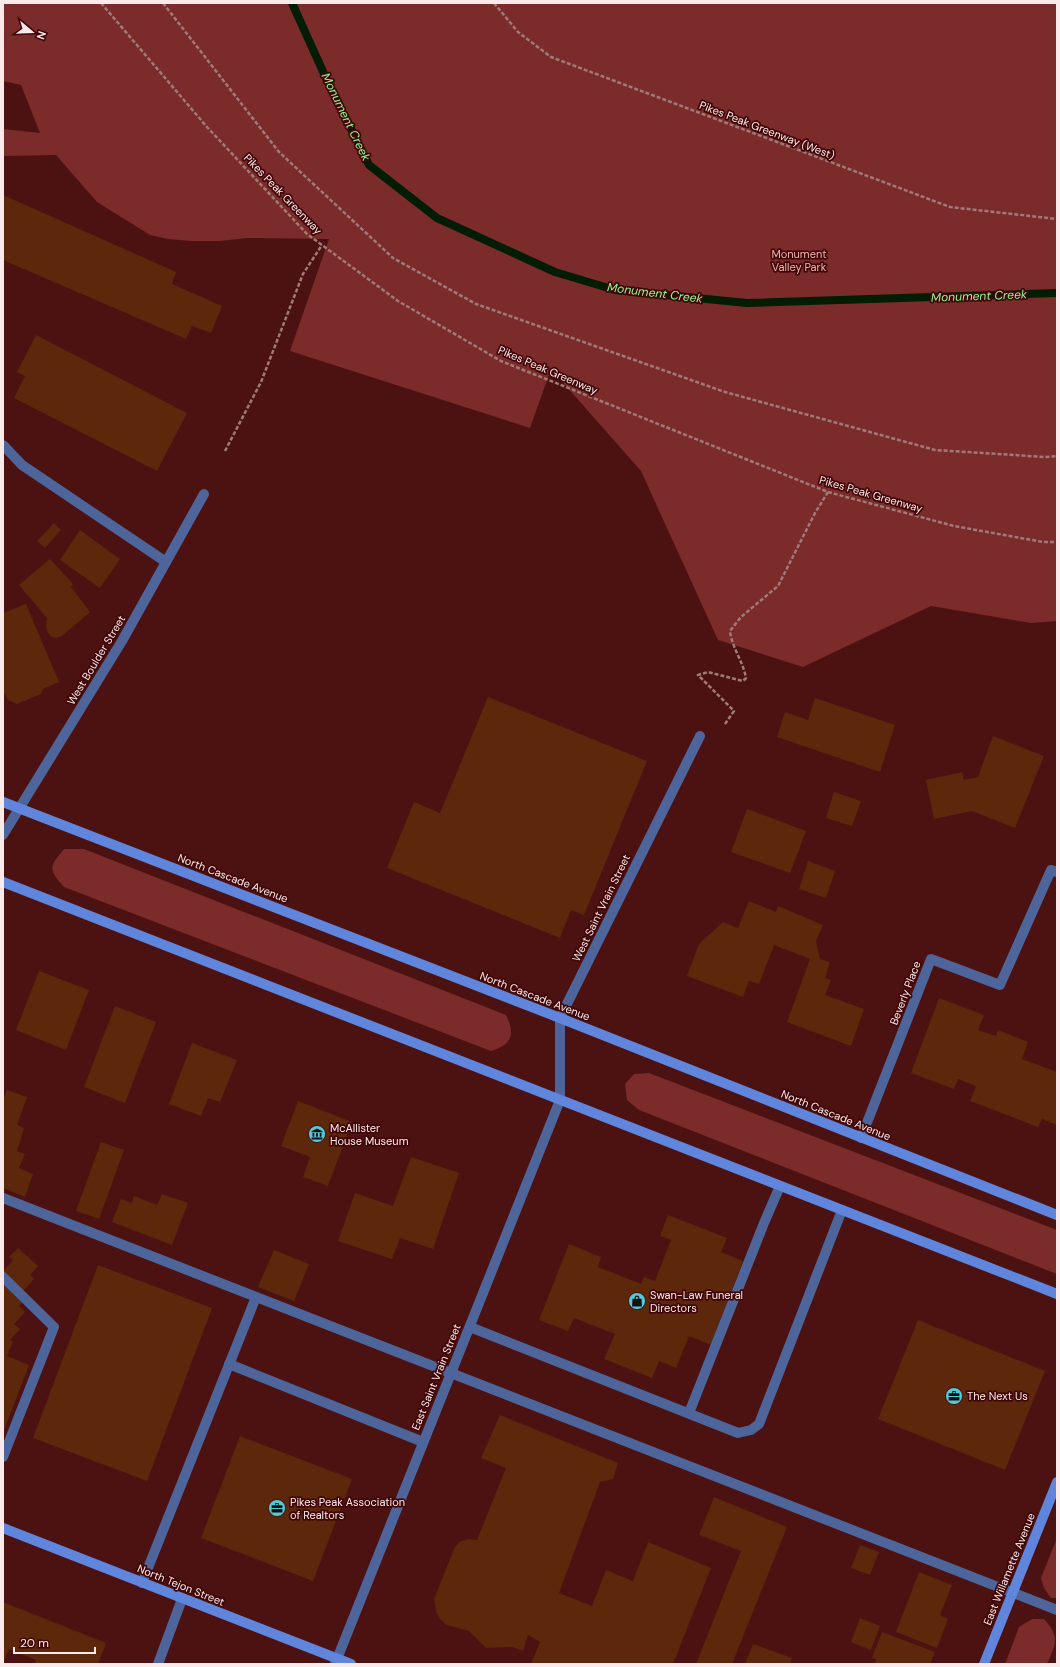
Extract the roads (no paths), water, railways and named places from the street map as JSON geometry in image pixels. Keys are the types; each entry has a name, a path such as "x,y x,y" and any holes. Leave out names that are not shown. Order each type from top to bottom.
{"main road":[{"name":"North Cascade Avenue","path":"3,802 560,1018 1057,1215"},
{"path":"3,882 1057,1294"},
{"name":"East Willamette Avenue","path":"984,1664 1057,1482"},
{"name":"North Tejon Street","path":"3,1528 336,1661 351,1664"}],"street":[{"path":"3,446 22,464 166,562"},
{"name":"West Boulder Street","path":"3,835 18,808 122,641 204,494"},
{"name":"West Saint Vrain Street","path":"560,1100 560,1018 700,736"},
{"name":"Beverly Place","path":"862,1138 931,959 1000,985 1051,870 1057,872"},
{"name":"East Saint Vrain Street","path":"336,1661 560,1100"},
{"path":"689,1413 780,1186"},
{"path":"3,1198 1057,1610"},
{"path":"470,1327 738,1433 751,1430 759,1424 842,1210"},
{"path":"3,1277 54,1327 3,1458"},
{"path":"142,1583 256,1297"},
{"path":"229,1364 423,1442"},
{"path":"158,1664 182,1599"}],"waterway":[{"name":"Monument Creek","path":"292,3 330,87 369,165 437,218 555,272 615,290 747,303 1057,293"}],"place":[{"name":"McAllister House Museum","path":"317,1134"},
{"name":"Swan-Law Funeral Directors","path":"637,1301"},
{"name":"The Next Us","path":"954,1396"},
{"name":"Pikes Peak Association of Realtors","path":"277,1508"}],"park label":[{"name":"Monument Valley Park","path":"799,260"}]}
